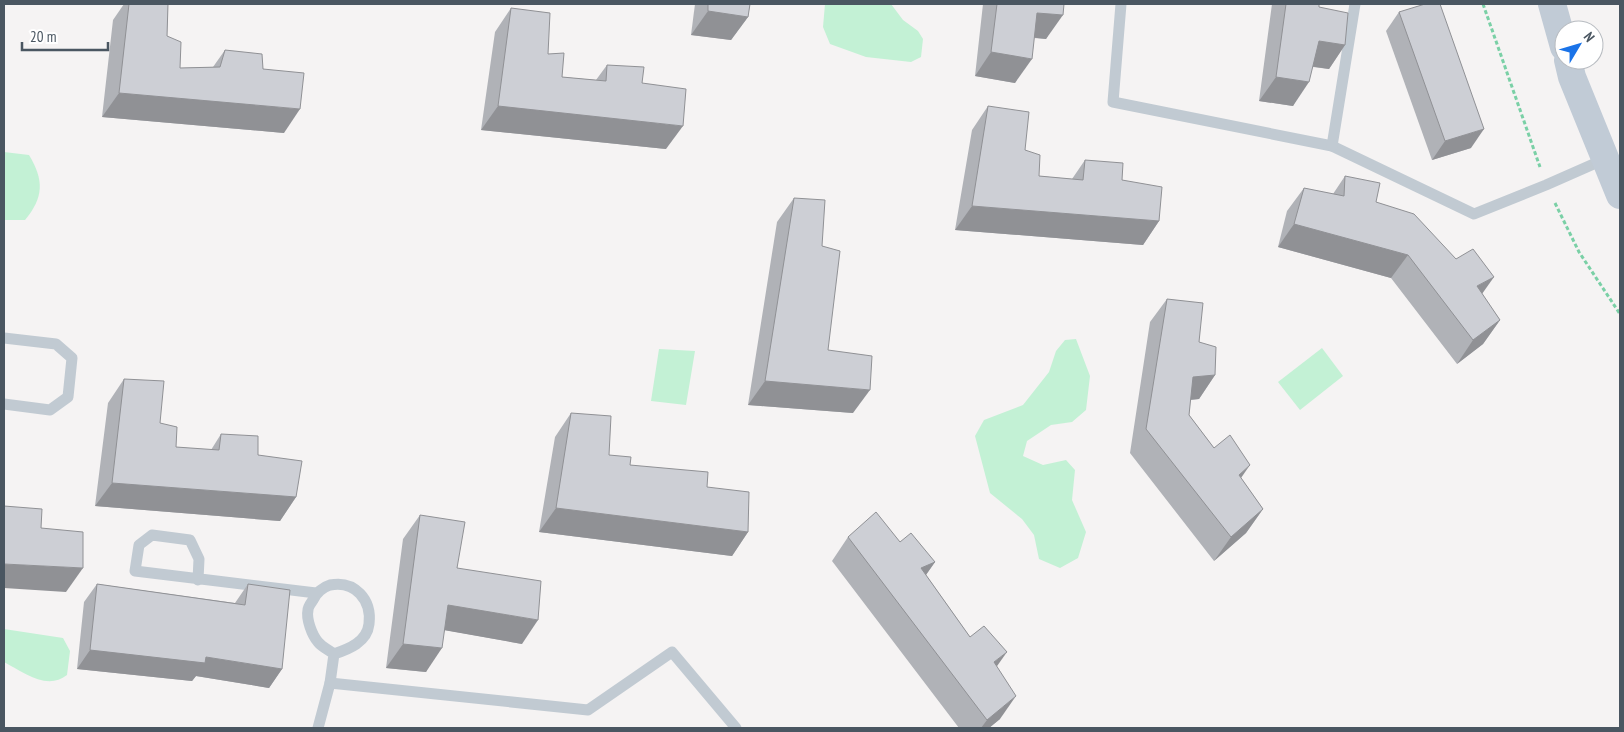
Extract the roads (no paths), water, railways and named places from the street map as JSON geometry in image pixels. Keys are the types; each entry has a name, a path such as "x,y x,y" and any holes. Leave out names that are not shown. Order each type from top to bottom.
{"street":[{"path":"1552,4 1556,20"},
{"path":"1570,70 1604,159 1620,195"}],"lane":[{"path":"1121,4 1113,102 1332,146 1474,214 1604,159"},
{"path":"1332,146 1355,4"},
{"path":"4,338 56,344 72,358 68,397 50,410 4,404"},
{"path":"198,580 199,559 190,540 152,535 139,545 135,571 198,580 316,593"},
{"path":"328,585 345,585 360,593 369,607 369,625 364,638 350,649 334,654 318,643 310,629 307,611 316,593 328,585"},
{"path":"330,683 588,710 672,652 736,728"},
{"path":"318,728 330,683 334,654"}]}
